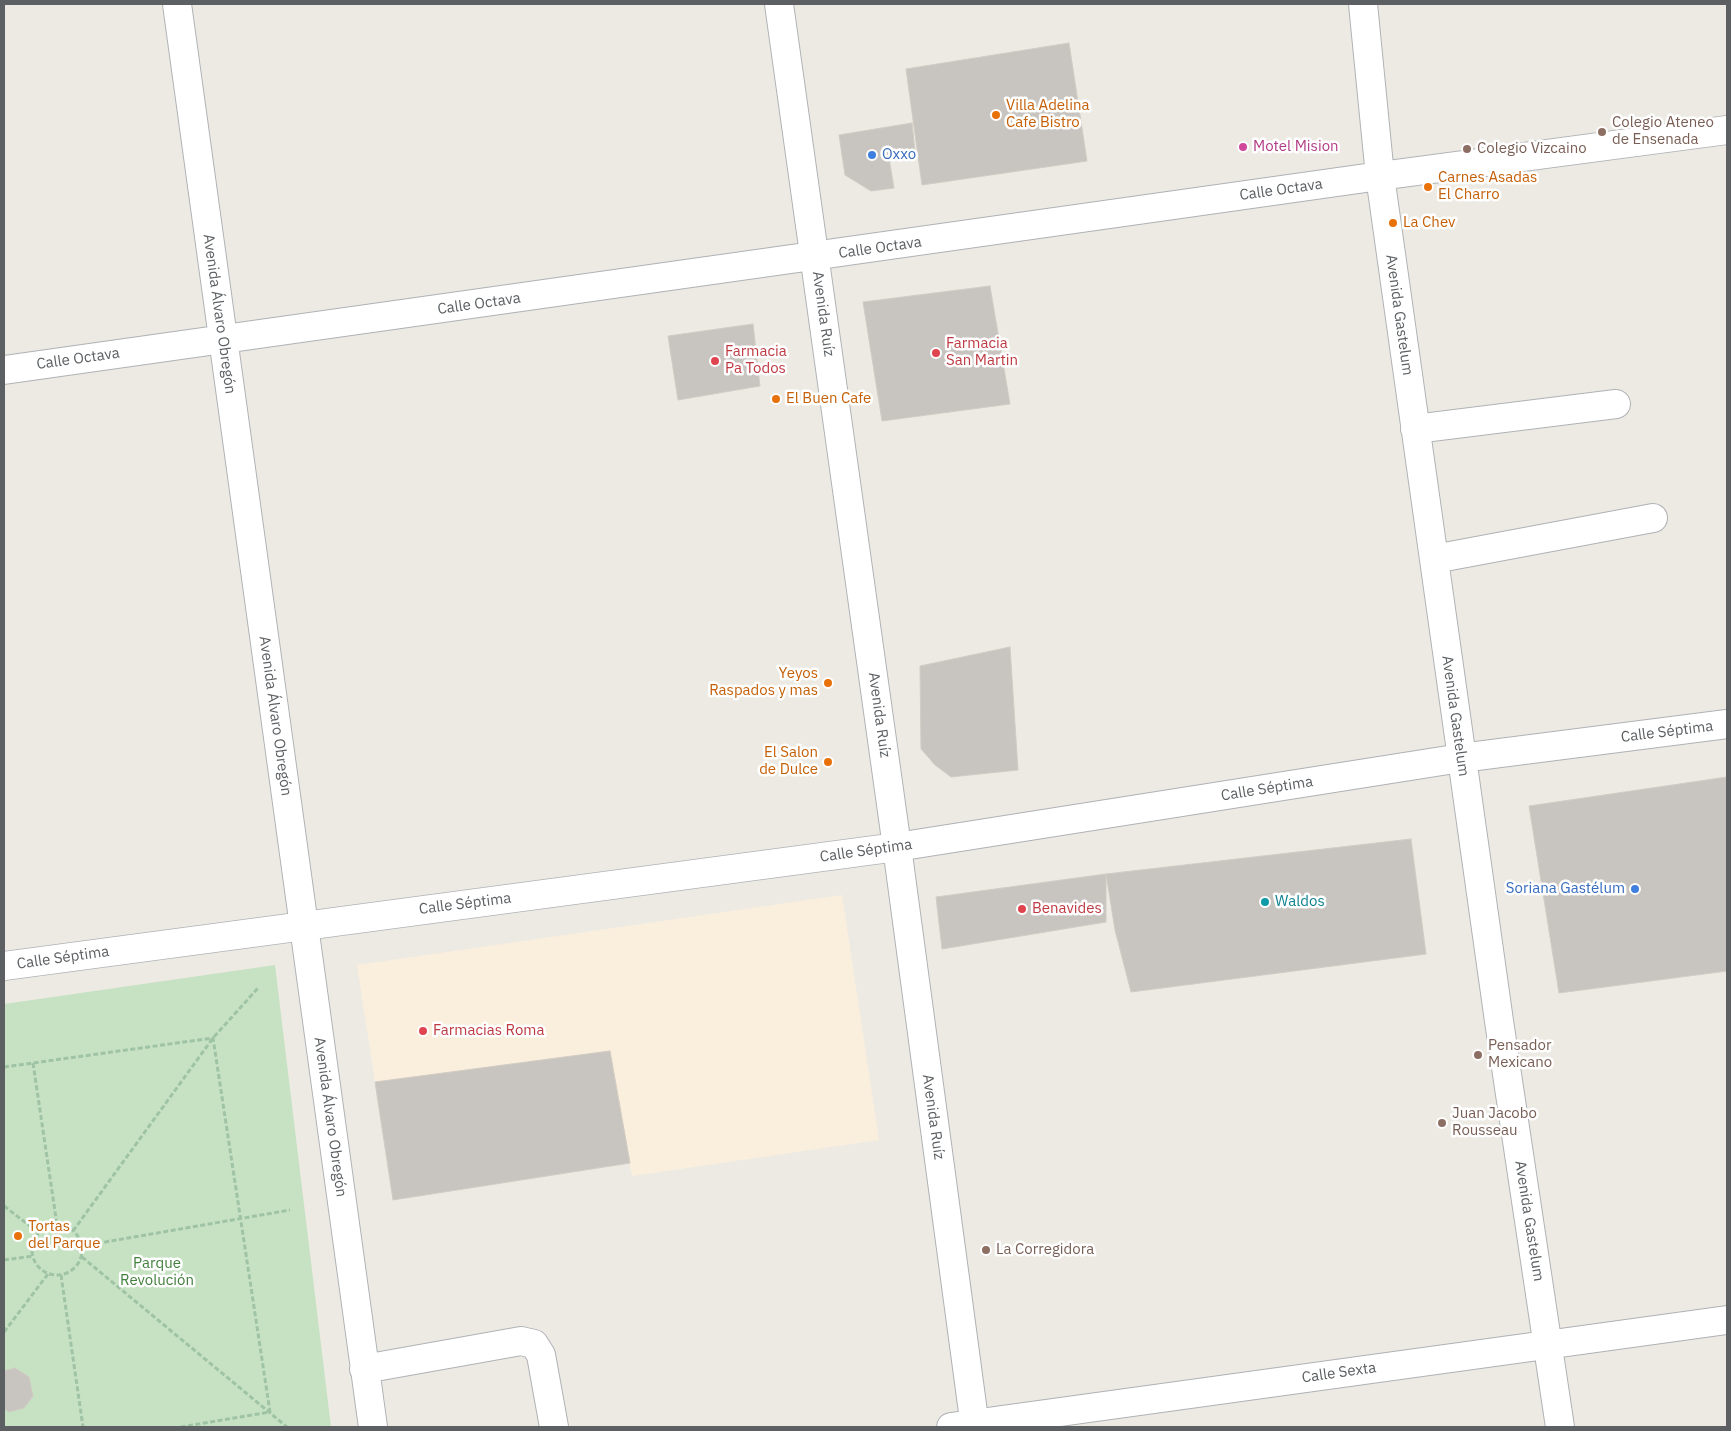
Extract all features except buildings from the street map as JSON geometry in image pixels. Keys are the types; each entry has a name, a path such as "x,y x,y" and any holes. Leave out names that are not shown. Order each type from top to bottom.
{"street":[{"name":"Avenida Álvaro Obregón","path":"177,4 373,1427"},
{"name":"Avenida Ruíz","path":"779,4 897,847 967,1426"},
{"name":"Avenida Gastelum","path":"1363,4 1380,176 1415,429 1461,758 1560,1427"},
{"name":"Calle Octava","path":"4,370 815,258 1380,176 1727,130"},
{"path":"1415,429 1616,404"},
{"path":"1434,559 1653,518"},
{"name":"Calle Séptima","path":"4,966 897,847 1461,758 1727,724"},
{"name":"Calle Sexta","path":"967,1426 1547,1343 1727,1320"},
{"path":"364,1369 521,1341 534,1344 541,1355 554,1427"}],"path":[{"path":"73,1231 213,1038 258,988"},
{"path":"4,1067 213,1038"},
{"path":"213,1038 270,1412"},
{"path":"33,1063 57,1225"},
{"path":"4,1206 39,1233"},
{"path":"82,1246 290,1210"},
{"path":"57,1225 73,1231 81,1241 82,1246 82,1257 72,1271 61,1275 48,1274 41,1270 33,1256 34,1240 39,1233 45,1228 57,1225"},
{"path":"4,1260 33,1256"},
{"path":"82,1257 287,1427"},
{"path":"4,1332 48,1274"},
{"path":"61,1275 83,1427"},
{"path":"181,1427 270,1412"}],"shaded area":[{"path":"842,895 879,1140 632,1176 610,1051 375,1082 357,965"}],"green space":[{"name":"Parque Revolución","path":"275,965 331,1427 4,1427 4,1004"}],"place":[{"name":"Villa Adelina Cafe Bistro","path":"996,115"},
{"name":"Colegio Ateneo de Ensenada","path":"1602,132"},
{"name":"Motel Mision","path":"1243,147"},
{"name":"Colegio Vizcaino","path":"1467,149"},
{"name":"Oxxo","path":"872,155"},
{"name":"Carnes Asadas El Charro","path":"1428,187"},
{"name":"La Chev","path":"1393,223"},
{"name":"Farmacia San Martin","path":"936,353"},
{"name":"Farmacia Pa Todos","path":"715,361"},
{"name":"El Buen Cafe","path":"776,399"},
{"name":"Yeyos Raspados y mas","path":"828,683"},
{"name":"El Salon de Dulce","path":"828,762"},
{"name":"Soriana Gastélum","path":"1635,889"},
{"name":"Waldos","path":"1265,902"},
{"name":"Benavides","path":"1022,909"},
{"name":"Farmacias Roma","path":"423,1031"},
{"name":"Pensador Mexicano","path":"1478,1055"},
{"name":"Juan Jacobo Rousseau","path":"1442,1123"},
{"name":"Tortas del Parque","path":"18,1236"},
{"name":"La Corregidora","path":"986,1250"}]}
